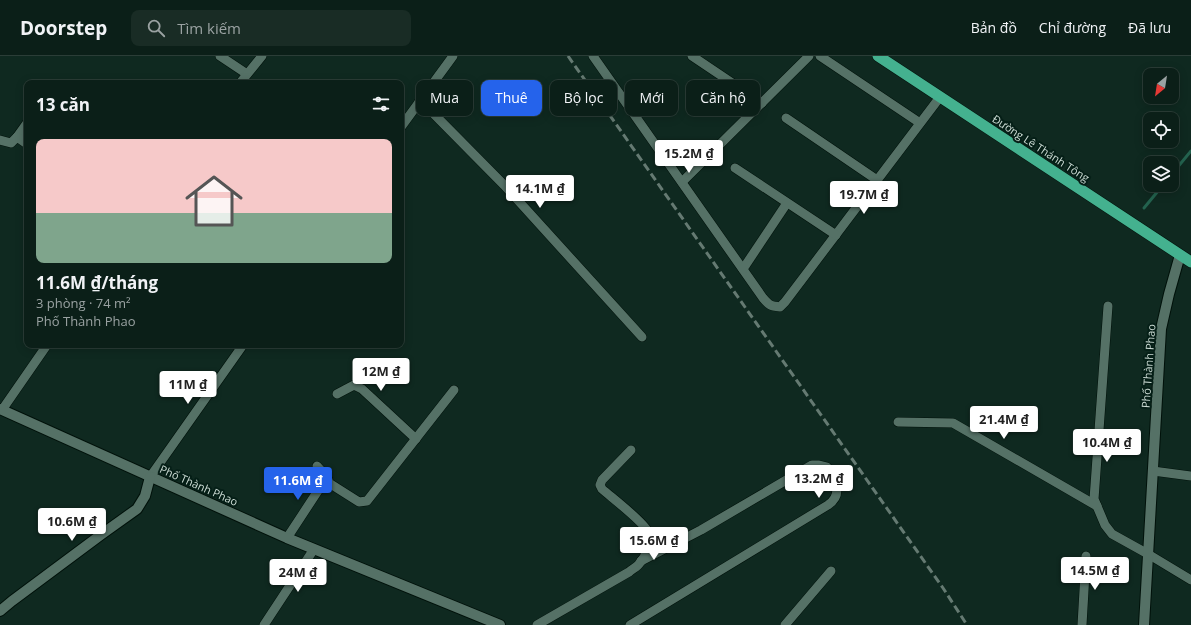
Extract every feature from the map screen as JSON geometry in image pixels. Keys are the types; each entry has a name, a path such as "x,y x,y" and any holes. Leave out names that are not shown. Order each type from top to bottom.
{"highway":[{"name":"Đường Lê Thánh Tông","path":"878,56 1191,262"}],"street":[{"path":"220,56 247,74"},
{"path":"242,80 262,56"},
{"path":"435,80 452,56"},
{"path":"593,56 768,305 780,307 940,97"},
{"path":"692,56 762,103"},
{"path":"682,182 809,56"},
{"path":"820,56 920,123"},
{"path":"404,123 416,106"},
{"path":"436,116 504,185 642,338"},
{"path":"786,118 877,180"},
{"path":"0,140 12,143 24,127"},
{"path":"17,137 24,142"},
{"path":"735,168 836,235"},
{"path":"743,269 787,203"},
{"name":"Phố Thành Phao","path":"1144,625 1162,329 1169,294 1180,255"},
{"path":"1108,306 1094,499 1105,525 1112,534 1191,580"},
{"path":"1,410 45,348"},
{"path":"0,611 137,509 144,496 150,477 241,348"},
{"path":"337,394 354,385 362,389 416,439"},
{"path":"316,466 327,477 329,482 359,502 367,501 454,390"},
{"name":"Phố Thành Phao","path":"1,410 287,538 500,625"},
{"path":"898,422 953,423 1097,506"},
{"path":"537,625 639,565 648,548 648,531 602,489 600,485 602,480 630,450"},
{"path":"630,625 834,501 837,496 836,485 826,467 819,465 812,466 701,530 641,561"},
{"path":"1153,471 1191,476"},
{"path":"287,538 327,477"},
{"path":"264,625 314,549"},
{"path":"1082,625 1086,556"},
{"path":"785,625 831,571"}],"waterway":[{"path":"1179,166 1191,151"},
{"path":"1144,208 1157,192"}],"railway":[{"path":"568,56 943,588 967,625"}]}
